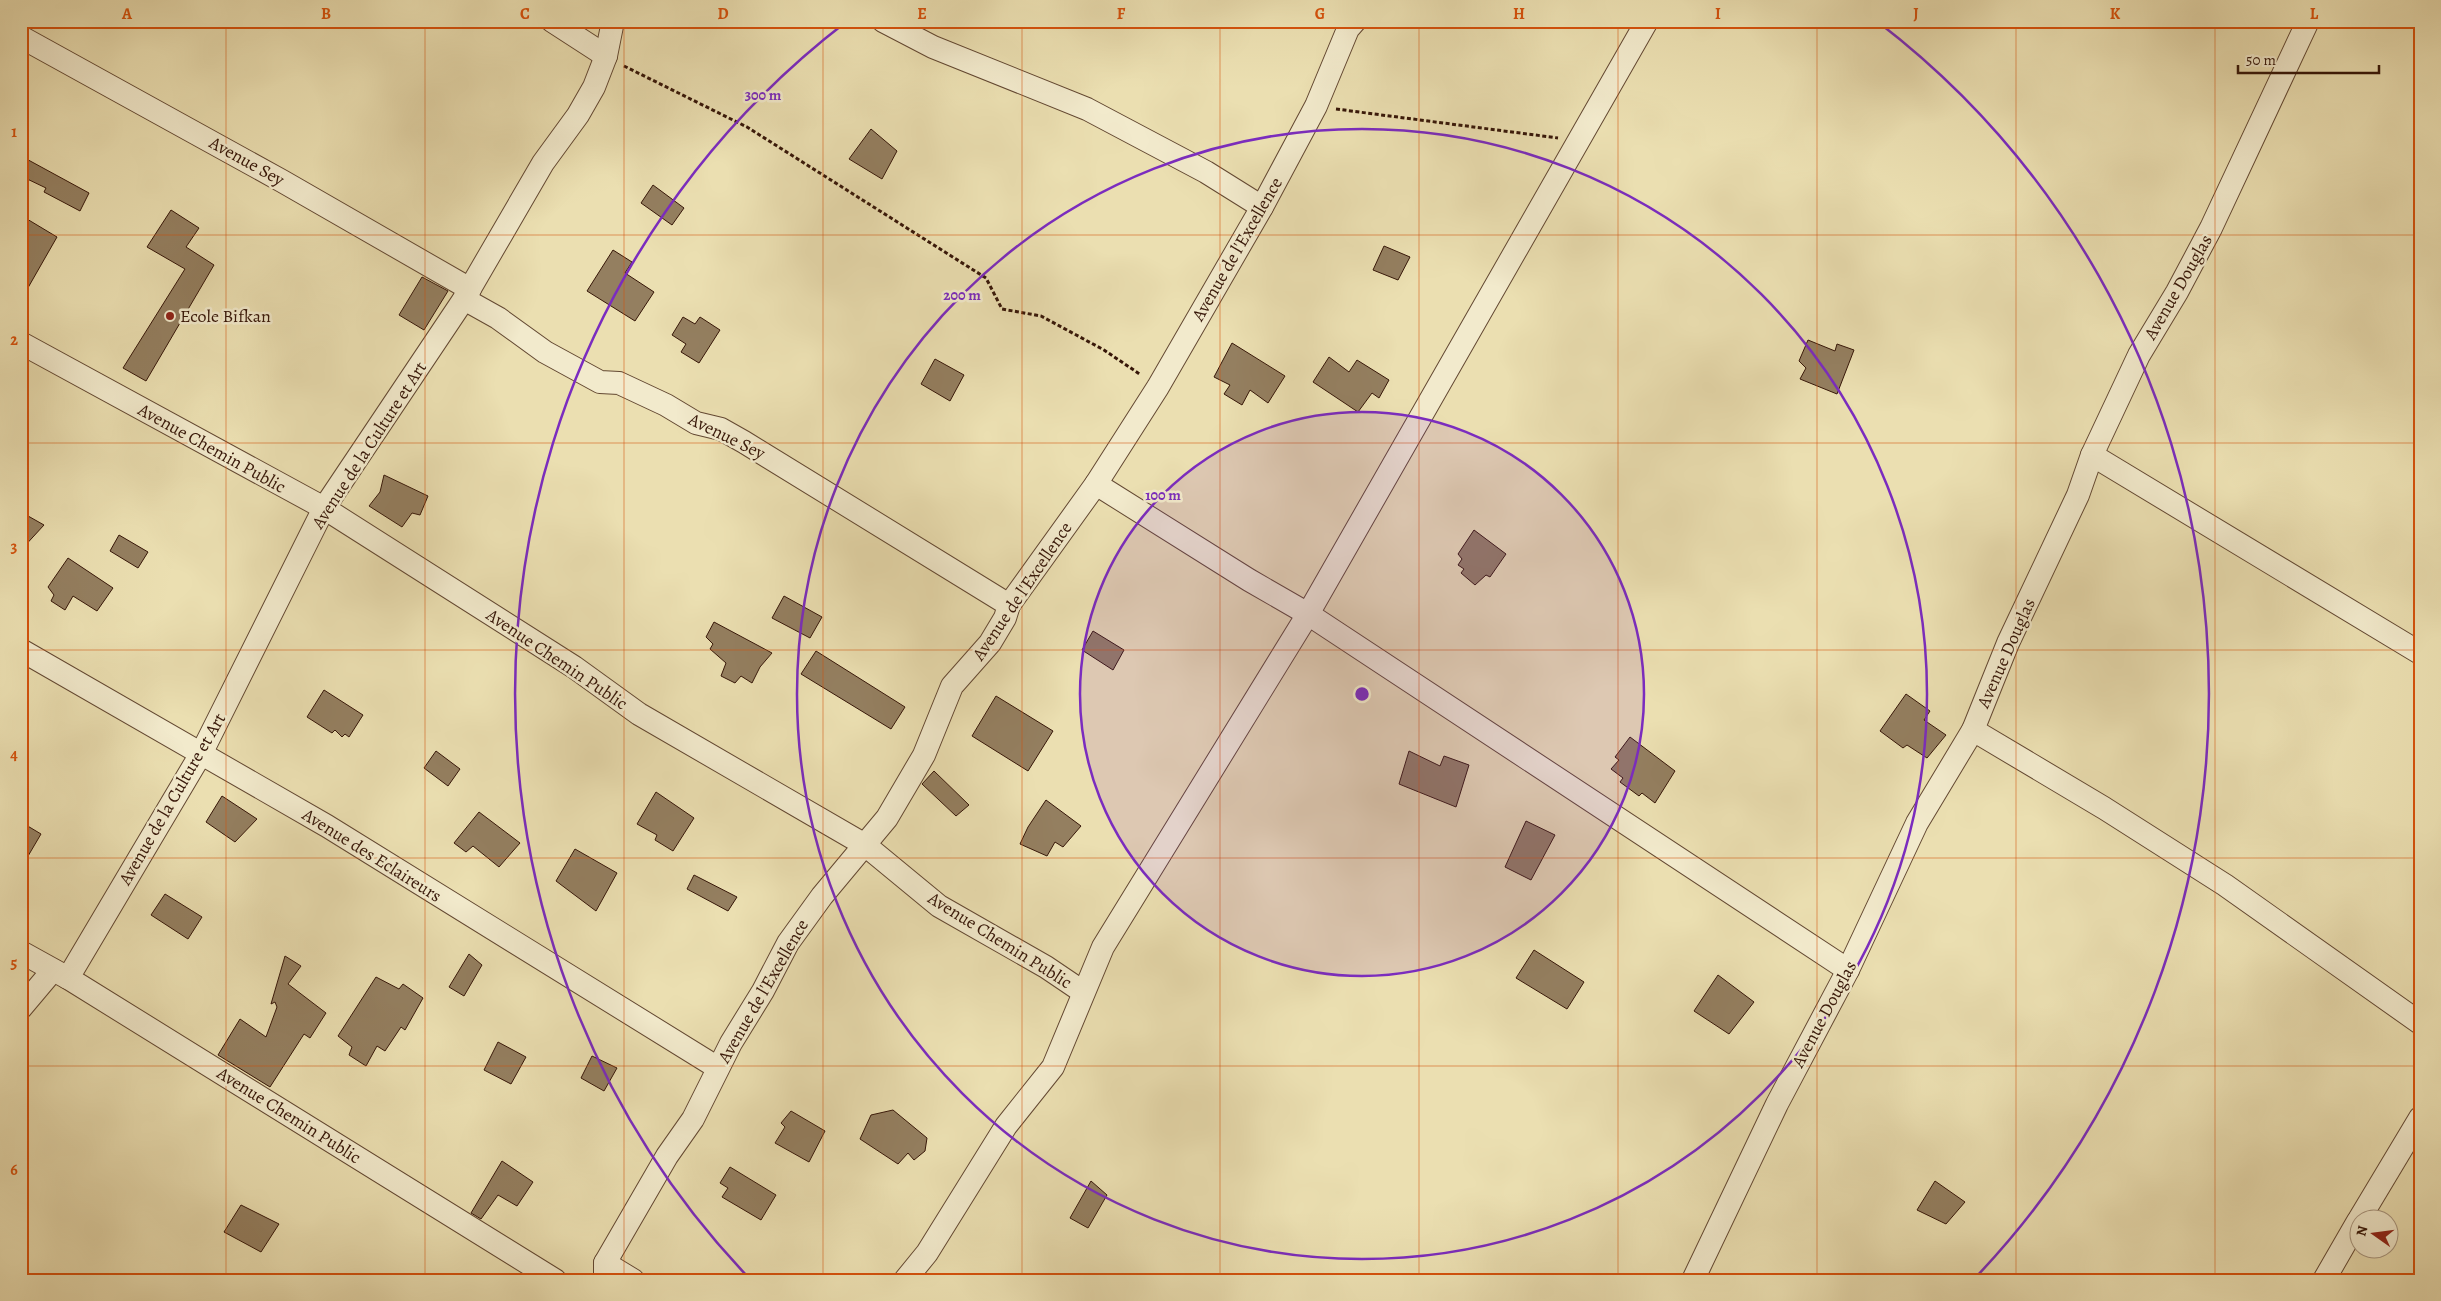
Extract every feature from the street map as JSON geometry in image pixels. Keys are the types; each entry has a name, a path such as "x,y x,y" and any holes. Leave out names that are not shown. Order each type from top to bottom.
{"street":[{"path":"552,21 606,56"},
{"name":"Avenue de la Culture et Art","path":"21,1008 60,974 202,752 324,508 467,294 543,163 578,115 594,87 606,56 613,21"},
{"path":"883,21 933,47 1087,109 1206,172 1262,207"},
{"name":"Avenue de l'Excellence","path":"605,1271 667,1156 693,1119 744,1019 763,991 788,943 822,896 887,818 924,754 952,686 990,643 1005,618 1009,605 1096,484 1158,387 1262,207 1316,106 1348,29 1355,21"},
{"path":"905,1280 926,1252 1006,1126 1053,1067 1103,947 1308,614 1647,21"},
{"name":"Avenue Douglas","path":"1693,1280 1773,1113 1848,970 1917,823 1973,730 2008,643 2078,495 2092,455 2139,355 2177,292 2212,228 2308,21"},
{"name":"Avenue Sey","path":"21,37 282,181 467,294 545,352 600,382 619,384 666,405 696,423 720,429 744,442 1009,605"},
{"name":"Avenue Chemin Public","path":"21,343 324,508 574,667 639,714 865,845 940,906 1046,967 1083,992"},
{"path":"2092,455 2420,653"},
{"path":"1096,484 1249,580 1308,614 1848,970"},
{"name":"Avenue des Eclaireurs","path":"21,650 202,752 327,826 718,1068"},
{"path":"1973,730 2104,808 2225,885 2420,1023"},
{"name":"Avenue Chemin Public","path":"21,952 60,974 555,1280"},
{"path":"2366,1208 2420,1118"},
{"path":"2324,1280 2348,1239"},
{"path":"605,1271 633,1280"}],"path":[{"path":"606,56 747,127 986,278 1002,309 1041,316 1104,350 1158,387"},
{"path":"1316,106 1578,141"}],"building":[{"path":"871,129 897,151 882,179 849,159"},
{"path":"21,156 89,193 80,211 44,192 46,188 21,176"},
{"path":"653,185 684,208 672,225 641,203"},
{"name":"Ecole Bifkan","path":"171,210 199,228 186,247 214,265 146,381 123,368 185,269 147,247"},
{"path":"27,219 57,237 21,300 21,233"},
{"path":"1384,246 1410,257 1398,280 1373,270"},
{"path":"613,250 632,262 625,273 654,292 635,321 587,291"},
{"path":"422,277 448,291 424,330 399,315"},
{"path":"683,317 695,324 700,317 720,330 699,363 681,352 686,344 672,335"},
{"path":"1808,340 1835,351 1837,344 1854,350 1837,394 1800,379 1806,368 1799,361"},
{"path":"1232,343 1285,376 1268,403 1250,390 1242,405 1224,394 1230,385 1214,377"},
{"path":"1329,357 1349,372 1357,360 1389,380 1379,398 1372,393 1358,412 1313,382"},
{"path":"935,359 964,375 950,401 921,384"},
{"path":"384,475 428,496 420,515 412,513 402,527 369,506 380,492"},
{"path":"21,512 44,525 21,550"},
{"path":"1474,530 1506,554 1490,577 1486,575 1475,585 1461,573 1464,569 1458,565 1462,559 1458,554"},
{"path":"119,535 148,552 138,568 110,551"},
{"path":"68,558 113,588 97,611 73,596 65,610 51,601 54,595 48,587"},
{"path":"784,596 822,617 810,638 772,618"},
{"path":"714,622 772,653 760,667 752,683 741,676 735,683 721,676 726,663 710,649 713,644 706,637"},
{"path":"1093,631 1124,650 1113,670 1082,650"},
{"path":"816,651 905,707 891,729 801,674"},
{"path":"324,690 363,715 349,737 345,734 342,737 335,730 332,733 307,717"},
{"path":"1906,694 1930,711 1924,720 1946,735 1927,758 1907,745 1903,748 1880,731"},
{"path":"996,696 1053,731 1028,771 972,736"},
{"path":"1630,737 1675,771 1655,803 1642,793 1639,796 1620,782 1623,778 1611,769 1619,760 1615,757"},
{"path":"436,751 460,769 448,786 424,768"},
{"path":"1409,751 1440,766 1444,756 1469,765 1456,807 1399,784"},
{"path":"934,771 969,805 956,816 922,784"},
{"path":"656,792 694,818 673,851 655,840 657,835 637,824"},
{"path":"222,796 257,819 235,842 206,822"},
{"path":"1046,800 1081,826 1063,847 1055,842 1047,856 1020,844 1028,827"},
{"path":"479,812 520,843 499,867 473,846 466,852 454,843"},
{"path":"1526,821 1555,835 1531,880 1505,867"},
{"path":"21,822 41,834 21,868"},
{"path":"575,849 617,873 596,911 556,881"},
{"path":"694,875 737,897 728,911 687,889"},
{"path":"165,894 202,917 188,939 151,915"},
{"path":"1534,950 1584,982 1567,1009 1516,978"},
{"path":"469,954 482,965 464,996 449,987"},
{"path":"285,956 301,966 288,984 326,1013 310,1038 304,1034 270,1087 218,1055 240,1019 266,1037 277,1007 275,1002 271,1004"},
{"path":"1718,975 1754,1002 1729,1034 1694,1011"},
{"path":"376,977 399,989 403,984 423,998 405,1030 401,1027 385,1051 377,1046 366,1066 349,1055 352,1047 338,1036"},
{"path":"498,1042 526,1057 511,1084 484,1070"},
{"path":"592,1056 617,1068 604,1091 581,1078"},
{"path":"893,1110 927,1138 925,1151 914,1160 908,1153 898,1164 860,1139 871,1115"},
{"path":"791,1111 825,1131 809,1162 775,1143 785,1127 781,1123"},
{"path":"502,1161 533,1182 517,1206 498,1195 481,1219 471,1213"},
{"path":"730,1167 776,1195 761,1220 722,1197 728,1188 720,1183"},
{"path":"1091,1181 1107,1195 1088,1228 1070,1218"},
{"path":"1935,1181 1965,1202 1946,1224 1917,1210"},
{"path":"241,1205 279,1224 261,1252 224,1232"}],"place":[{"name":"Ecole Bifkan","path":"170,316"}]}
